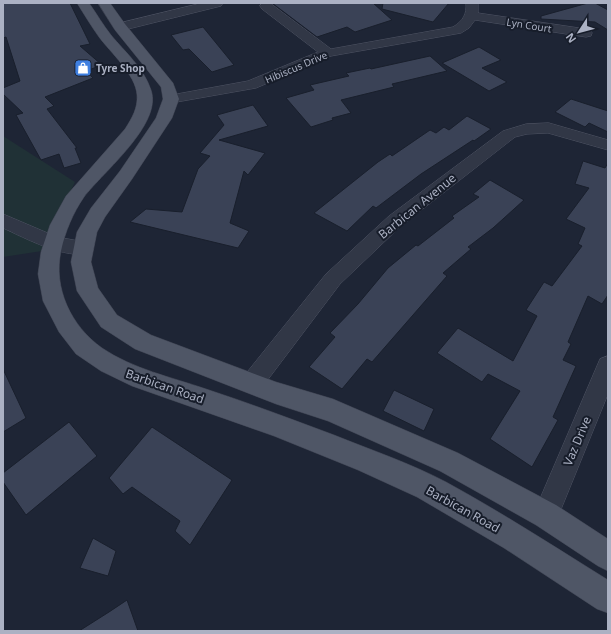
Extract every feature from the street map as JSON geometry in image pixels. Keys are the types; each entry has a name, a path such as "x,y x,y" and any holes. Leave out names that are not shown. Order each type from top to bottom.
{"main road":[{"name":"Barbican Road","path":"83,3 101,32 138,76 145,93 146,104 142,116 128,136 78,192 62,218 54,242 49,263 50,280 55,304 71,334 93,354 127,374 237,412 367,461 435,492 535,550 608,598"},
{"path":"104,3 120,27 168,86 171,99 164,118 152,138 98,213 87,232 81,262 88,290 108,321 143,342 252,383 333,411 448,462 546,515 608,556"}],"street":[{"path":"120,27 217,3"},
{"path":"266,6 328,53"},
{"name":"Hibiscus Drive","path":"171,99 250,85 328,53 457,30 465,26 472,10"},
{"name":"Lyn Court","path":"472,10 586,34"},
{"name":"Barbican Avenue","path":"252,383 333,279 395,221 509,134 526,129 550,128 608,145"},
{"path":"3,220 54,242 83,248"},
{"name":"Vaz Drive","path":"546,515 608,366"}],"shaded area":[{"path":"3,136 75,182 42,251 3,257"}],"building":[{"path":"3,3 70,3 90,44 80,46 102,65 86,71 93,78 45,97 54,106 47,109 77,148 75,148 81,163 64,168 59,154 41,160 16,115 23,113 3,94 3,88 20,81 6,37 3,38"},
{"path":"272,3 373,3 392,20 355,32 347,27 317,37"},
{"path":"383,3 449,3 433,22 382,9"},
{"path":"588,3 595,3 608,10 608,30 595,22 541,19 541,16"},
{"path":"203,27 234,65 212,72 189,49 183,50 171,35"},
{"path":"479,47 501,60 482,68 507,82 489,91 442,63"},
{"path":"430,56 447,71 392,84 394,87 341,100 351,113 332,118 333,120 311,127 286,98 314,90 310,85 349,76 346,73"},
{"path":"571,99 608,111 608,132 589,123 585,127 555,112"},
{"path":"253,105 268,126 219,140 265,153 248,175 244,171 230,223 249,231 238,248 130,222 146,209 182,212 198,169 210,156 200,153 224,125 217,115"},
{"path":"467,116 491,129 421,174 376,208 373,206 347,231 314,213 390,154 392,156 430,130 436,133 444,127 449,130"},
{"path":"583,161 605,168 608,163 608,295 602,304 588,296 568,342 571,344 563,360 576,366 553,417 558,420 532,467 490,439 520,391 488,374 482,382 437,353 458,328 513,361 537,316 526,310 544,282 552,286 582,246 578,244 585,228 566,219 589,188 575,184"},
{"path":"490,180 524,200 493,228 468,247 471,249 443,273 447,276 372,362 367,359 342,389 309,367 335,337 330,333 358,304 388,268 416,245 418,246 454,218 452,216 479,197 473,194"},
{"path":"3,369 26,418 3,432"},
{"path":"394,390 434,409 424,431 383,411"},
{"path":"69,422 97,456 26,515 3,482 3,473"},
{"path":"152,427 232,480 190,545 175,531 180,521 132,487 123,494 109,478"},
{"path":"93,538 116,551 108,576 80,568"},
{"path":"127,600 138,631 79,631 109,612"}],"place":[{"name":"Tyre Shop","path":"83,68"}]}
